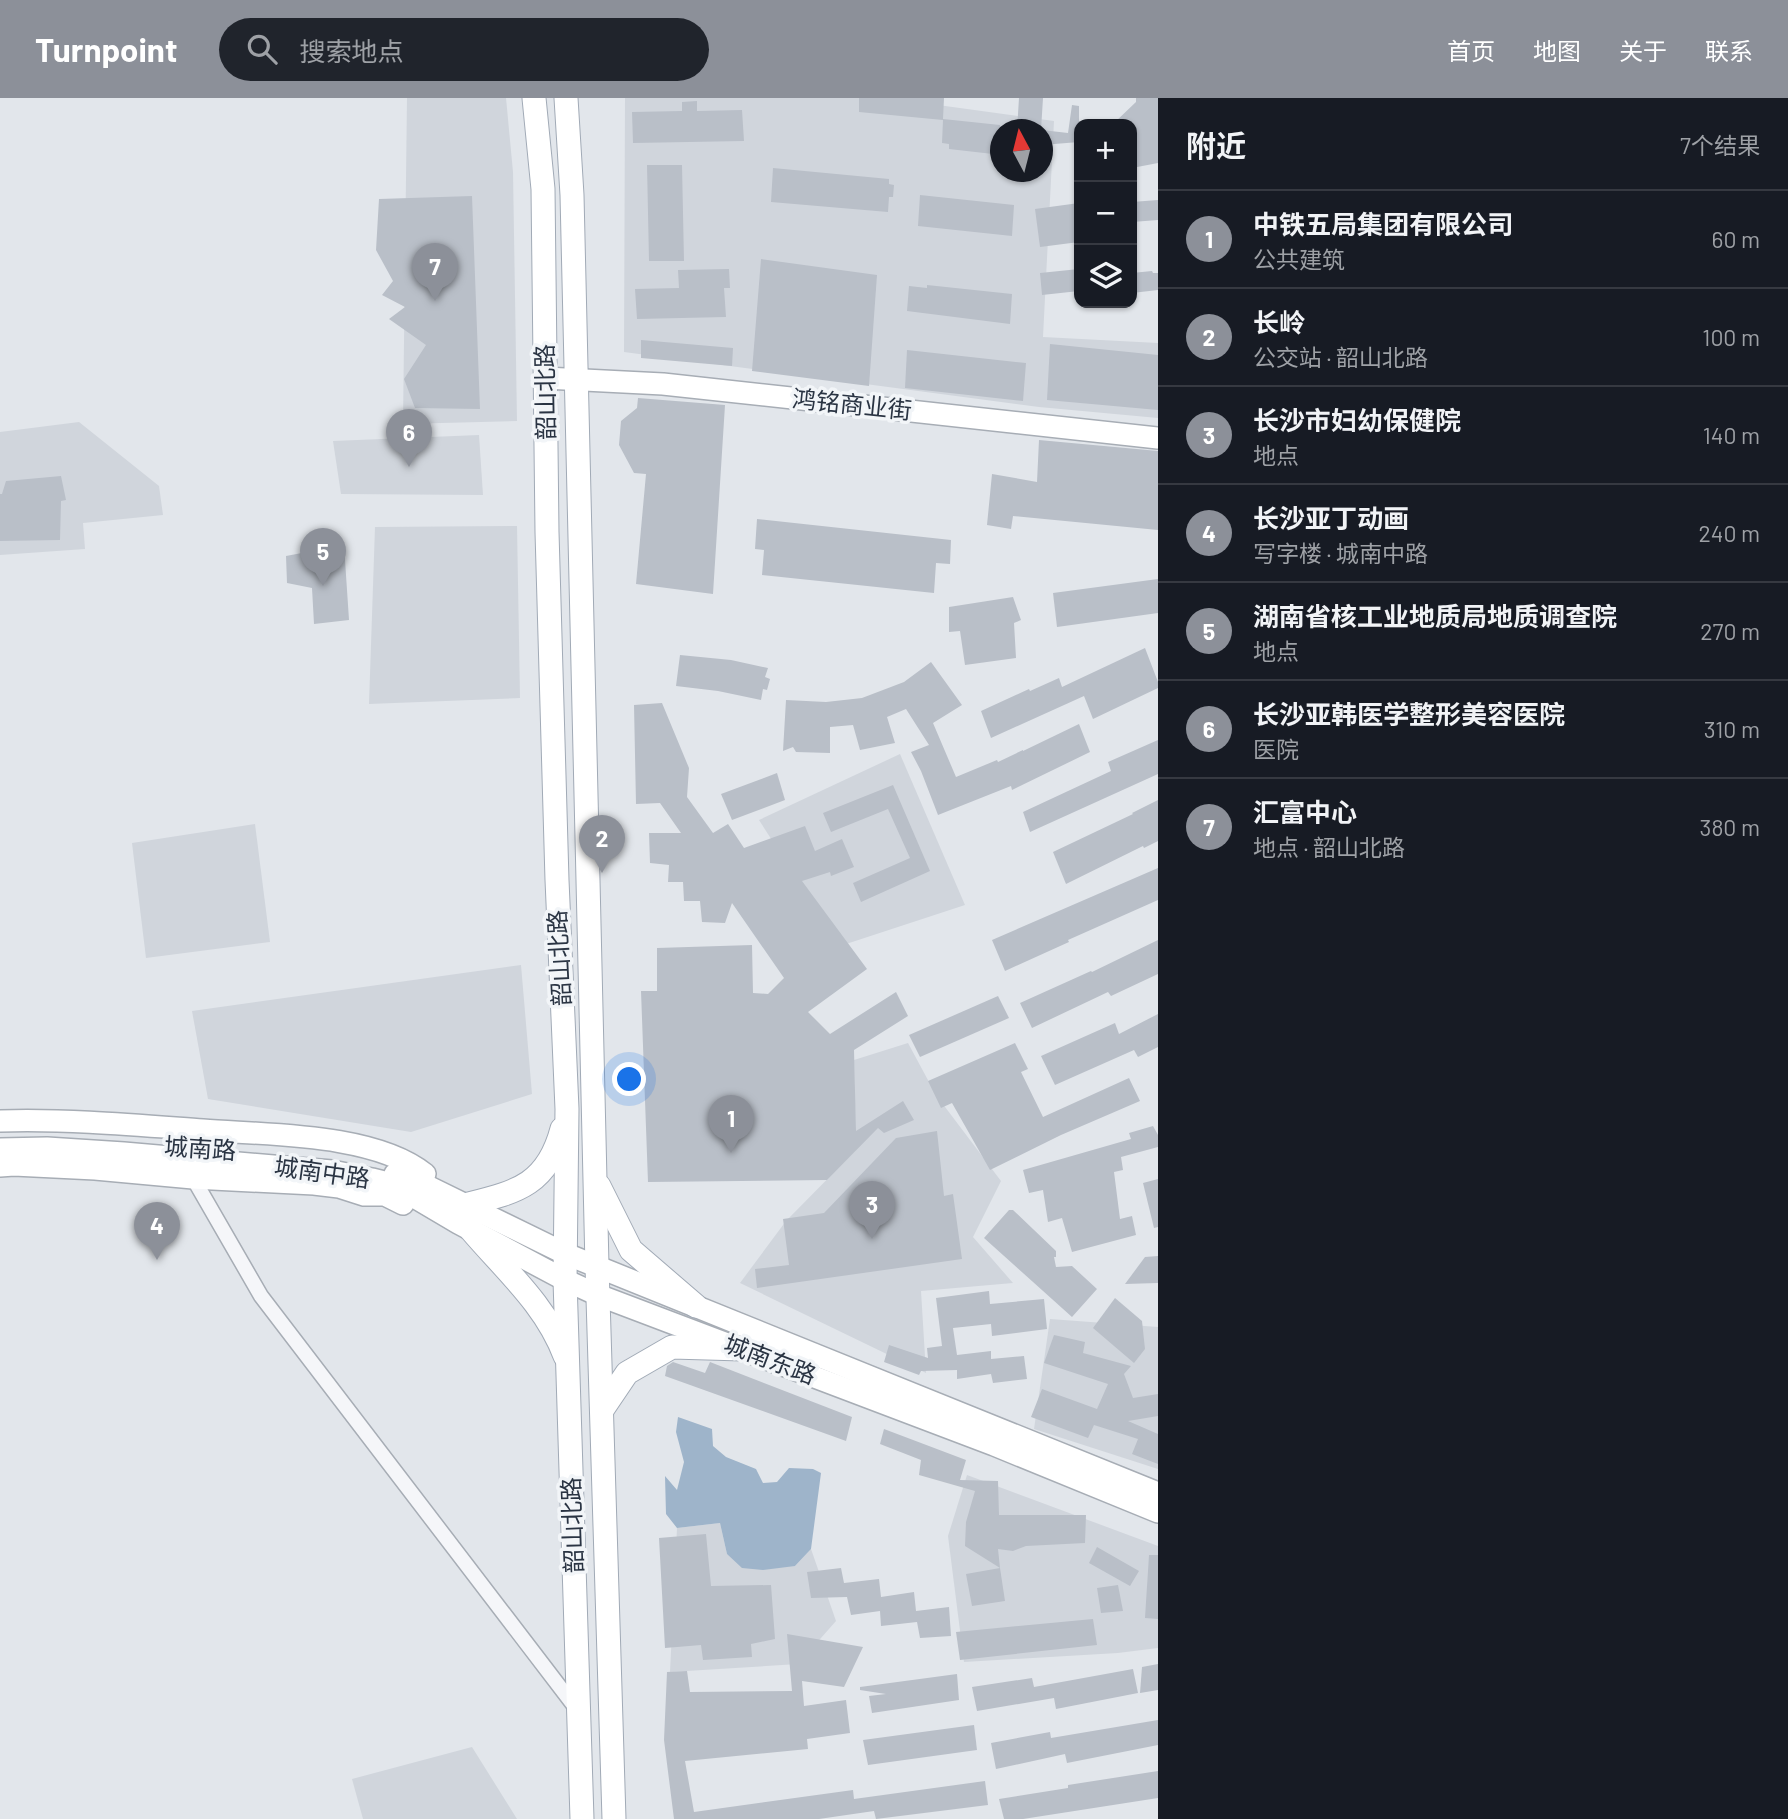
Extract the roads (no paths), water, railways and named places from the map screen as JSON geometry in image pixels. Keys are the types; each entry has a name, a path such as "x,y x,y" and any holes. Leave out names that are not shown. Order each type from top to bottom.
{"main road":[{"name":"韶山北路","path":"534,98 543,189 547,531 556,866 567,1109 565,1280 582,1819"},
{"name":"韶山北路","path":"566,98 572,195 597,1266 614,1819"},
{"name":"鸿铭商业街","path":"545,378 663,384 1158,438"},
{"path":"0,1167 95,1169 193,1178 314,1184 339,1187 364,1195 385,1195 414,1209 463,1215 520,1188 543,1170 558,1144 567,1109"},
{"path":"0,1121 50,1119 305,1138 354,1144 387,1154 419,1169 463,1215 529,1294 551,1327 568,1366"},
{"name":"城南路","path":"0,1137 49,1137 274,1154 371,1167 395,1180"},
{"name":"城南中路","path":"0,1149 47,1148 124,1153 332,1171 395,1180"},
{"path":"595,1179 631,1250 696,1306"},
{"name":"城南东路","path":"395,1180 463,1215 565,1280 598,1295 994,1445 1158,1512"},
{"name":"城南东路","path":"463,1215 597,1266 1158,1493"},
{"path":"602,1410 627,1373 672,1347 742,1349"}],"street":[{"path":"193,1178 261,1296 579,1713"}],"water":[{"path":"678,1417 712,1429 713,1446 726,1457 756,1469 763,1483 777,1482 789,1468 813,1469 821,1473 811,1549 795,1566 763,1570 742,1568 727,1554 720,1523 677,1528 666,1514 665,1476 677,1490 684,1462 676,1432"}],"place":[{"name":"汇富中心","path":"435,301"},
{"name":"长沙亚韩医学整形美容医院","path":"409,467"},
{"name":"湖南省核工业地质局地质调查院","path":"323,586"},
{"name":"长岭","path":"602,873"},
{"name":"中铁五局集团有限公司","path":"731,1153"},
{"name":"长沙市妇幼保健院","path":"872,1239"},
{"name":"长沙亚丁动画","path":"157,1260"}]}
